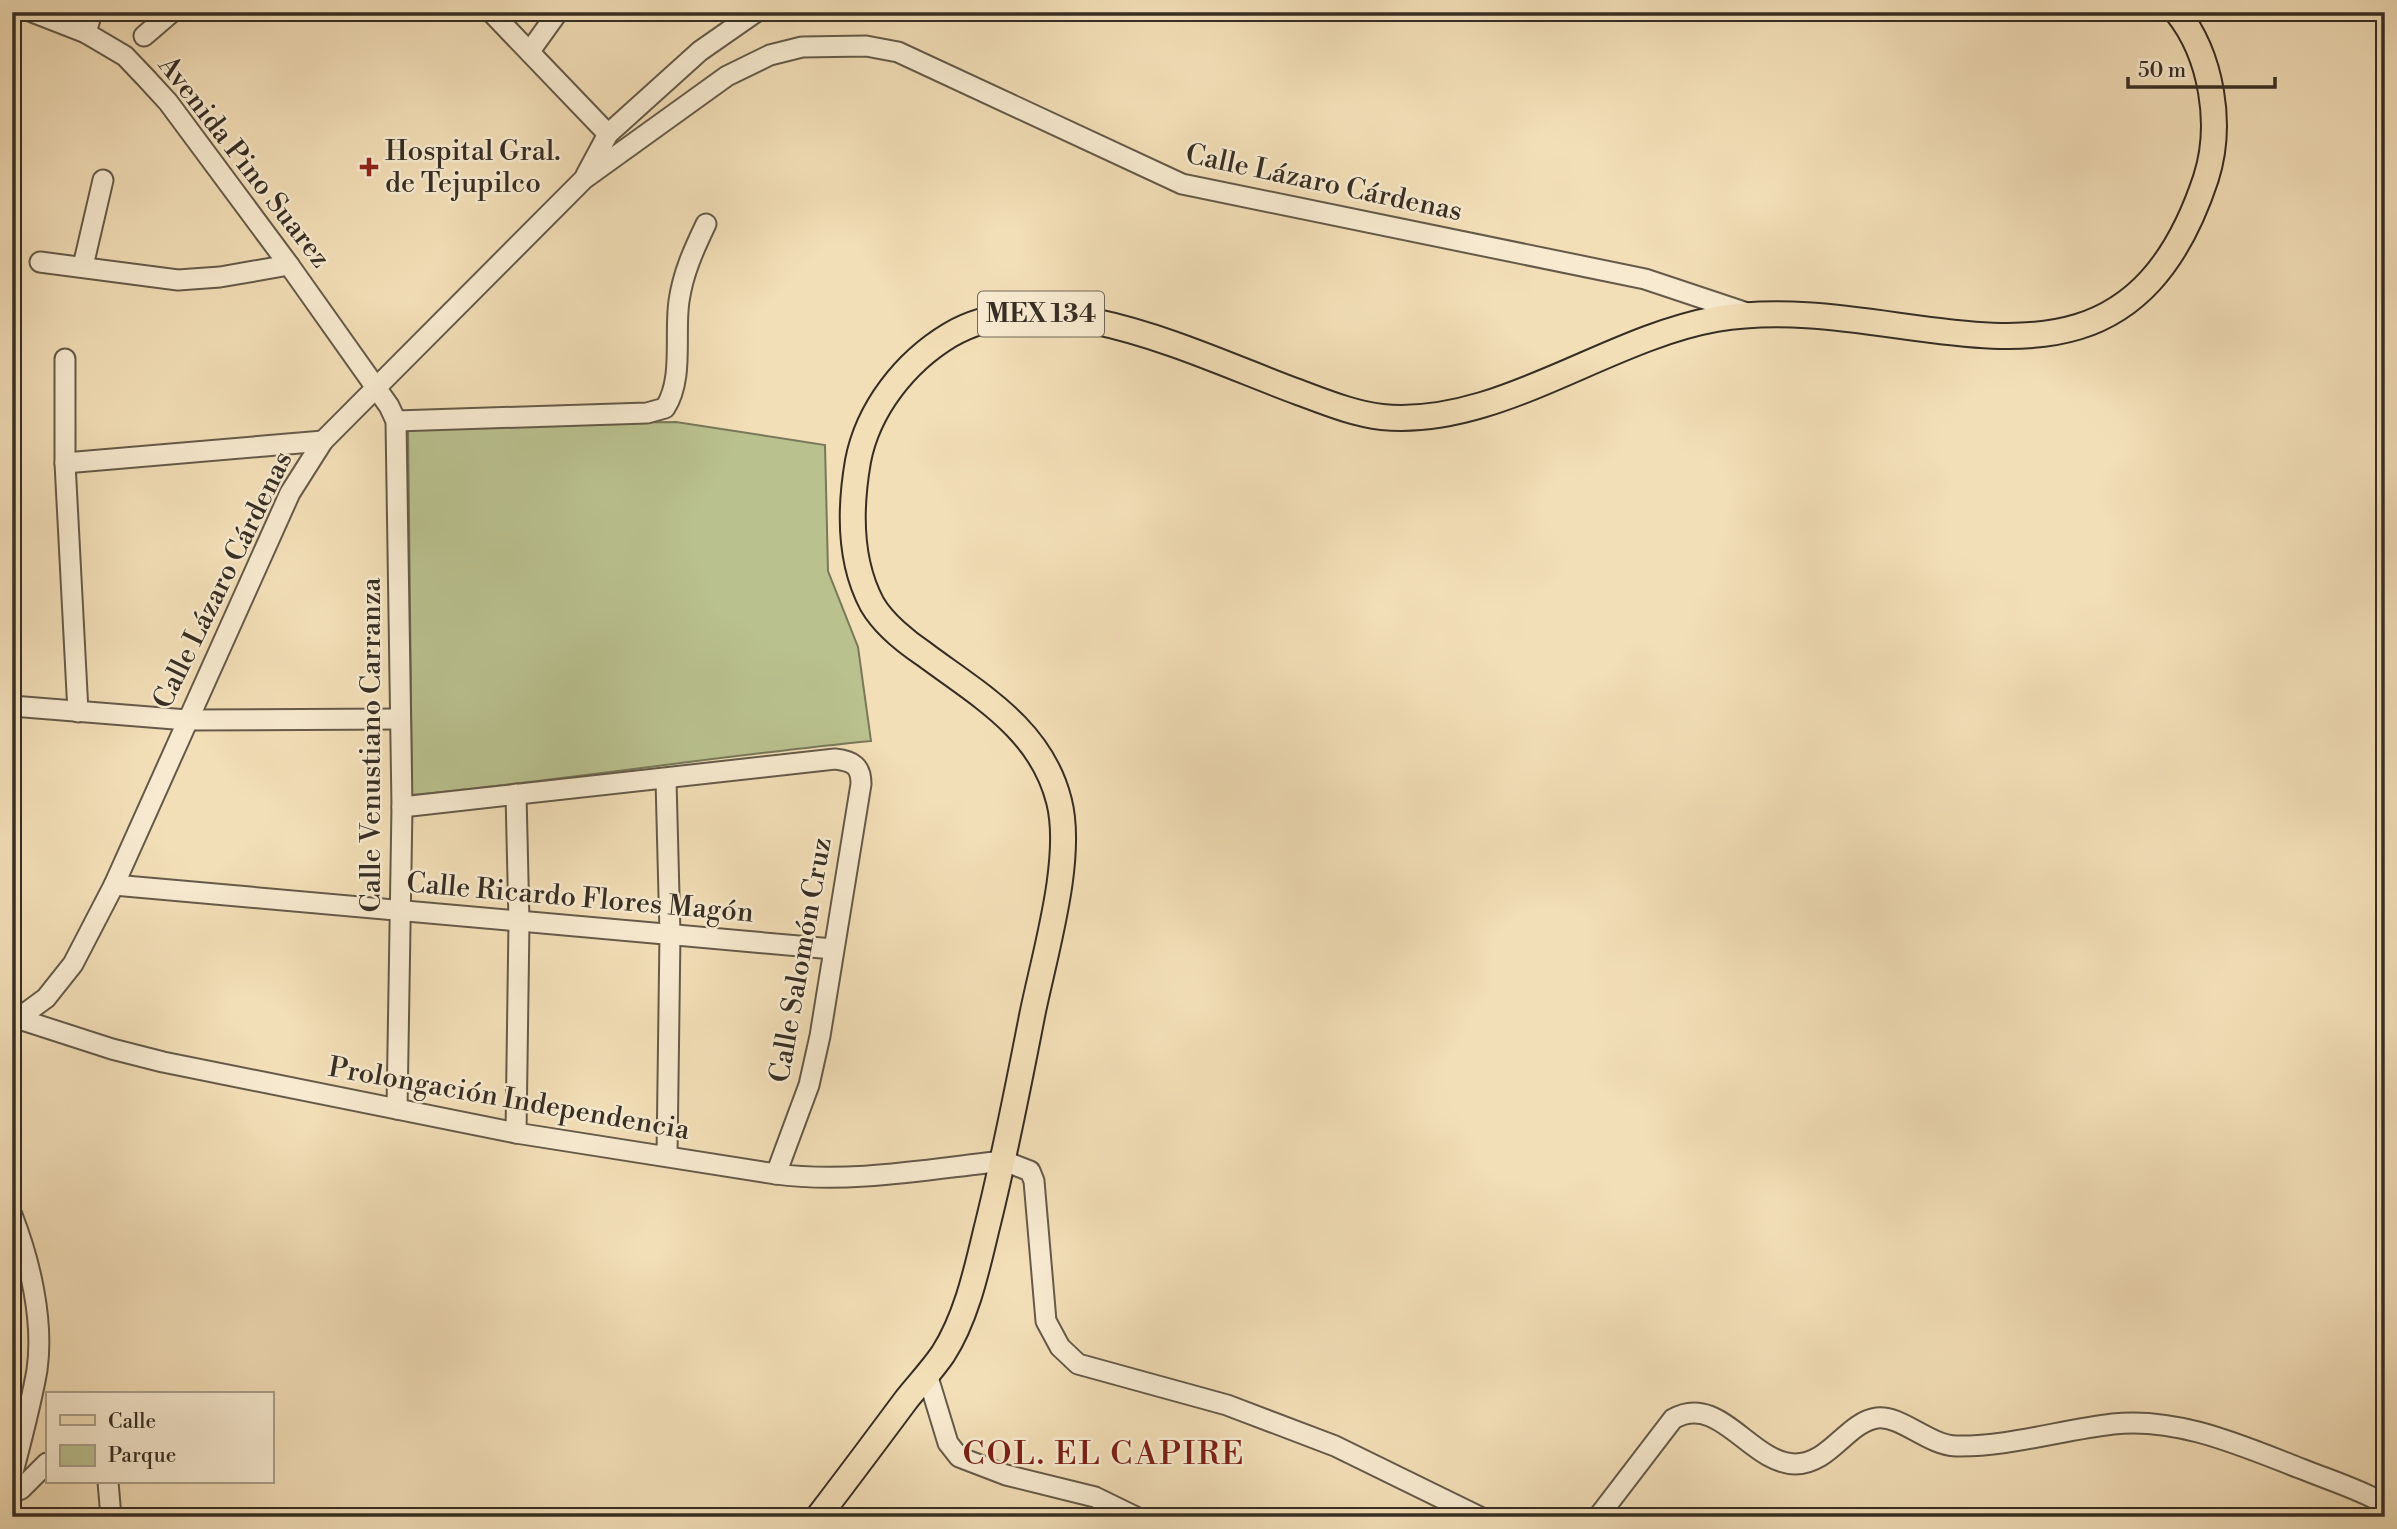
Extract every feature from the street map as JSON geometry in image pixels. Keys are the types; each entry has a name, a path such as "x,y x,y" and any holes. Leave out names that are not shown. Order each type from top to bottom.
{"main road":[{"name":"MEX 134","path":"818,1517 943,1354 972,1288 1003,1161 1062,863 1061,806 1046,765 1015,721 909,643 873,606 855,555 852,495 862,439 883,401 913,361 956,331 1011,313 1072,315 1132,331 1335,406 1382,416 1433,416 1486,404 1632,343 1706,321 1750,314 1805,315 1980,337 2025,338 2073,330 2140,293 2169,258 2195,212 2213,157 2213,106 2201,51 2177,12"}],"street":[{"name":"Avenida Pino Suarez","path":"32,12 86,33 125,57 168,102 376,387"},
{"path":"86,33 92,12"},
{"path":"144,36 172,12"},
{"path":"491,12 608,134"},
{"path":"530,51 558,12"},
{"path":"584,179 608,134 700,51 756,12"},
{"name":"Calle Lázaro Cárdenas","path":"15,1020 46,998 73,964 114,885 290,493 323,441 584,179 727,76 770,55 833,44 898,52 1182,184 1645,279 1750,314"},
{"path":"83,266 103,180"},
{"path":"396,421 646,413 666,408 674,386 681,288 690,257 706,224"},
{"path":"40,262 178,280 220,277 289,265"},
{"path":"65,359 65,463 78,712"},
{"name":"Calle Venustiano Carranza","path":"376,387 396,421 402,807 397,1109"},
{"path":"65,463 323,441"},
{"path":"12,706 187,720 400,719"},
{"name":"Calle Salomón Cruz","path":"666,780 846,760 860,770 861,784 820,1036 809,1085 776,1174"},
{"path":"402,807 666,780 670,934 667,1156"},
{"path":"516,794 519,922 516,1133"},
{"name":"Calle Ricardo Flores Magón","path":"114,885 833,948"},
{"name":"Prolongación Independencia","path":"15,1020 163,1062 516,1133 804,1178 844,1177 1003,1161"},
{"path":"1003,1161 1027,1169 1033,1176 1046,1321 1059,1347 1078,1364 1251,1414 1335,1446 1480,1517"},
{"path":"12,1215 30,1274 38,1338 37,1367 12,1476"},
{"path":"927,1374 948,1443 959,1457 1006,1475 1095,1497 1136,1517"},
{"path":"1598,1517 1673,1419 1690,1412 1708,1414 1765,1453 1781,1461 1796,1464 1812,1460 1877,1418 1892,1420 1931,1441 1952,1446 1978,1446 2116,1424 2176,1427 2215,1436 2385,1504"},
{"path":"12,1493 21,1489 46,1464"},
{"path":"108,1484 111,1517"}],"green space":[{"path":"676,422 825,445 828,571 858,647 871,741 412,795 408,425"}],"place":[{"name":"Hospital Gral. de Tejupilco","path":"369,167"}],"district":[{"name":"COL. EL CAPIRE","path":"1104,1454"}]}
